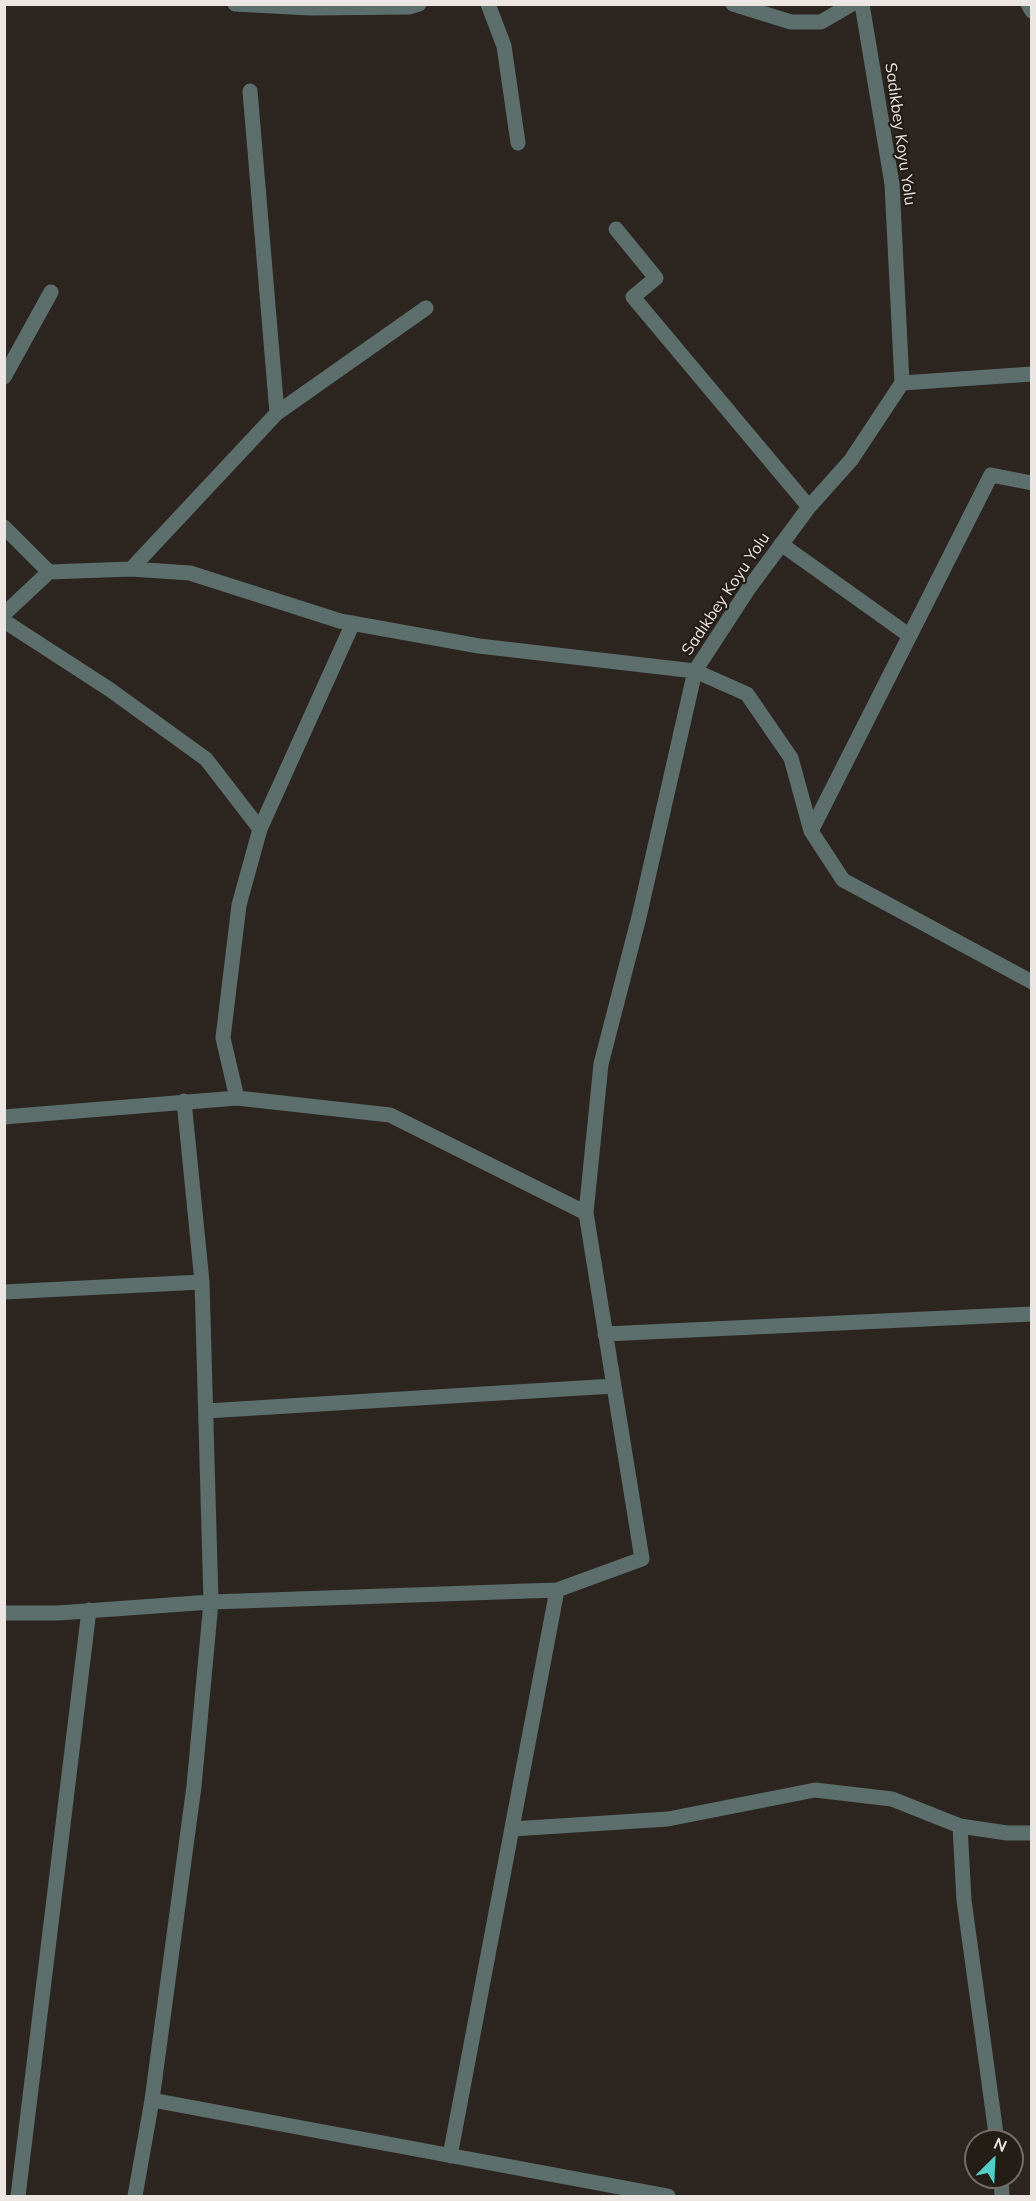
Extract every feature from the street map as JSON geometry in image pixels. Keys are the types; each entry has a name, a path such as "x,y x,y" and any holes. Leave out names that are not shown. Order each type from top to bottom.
{"street":[{"path":"235,4 310,8 409,7 419,4"},
{"path":"488,4 504,46 518,142"},
{"path":"733,4 791,22 821,22 852,4"},
{"name":"Sadıkbey Koyu Yolu","path":"50,572 130,568 190,573 353,624 479,646 695,671 749,588 809,507 851,460 902,382 892,184 862,4"},
{"path":"1028,4 1032,10"},
{"path":"250,91 277,413"},
{"path":"616,230 656,278 633,297 809,507"},
{"path":"4,377 51,292"},
{"path":"130,568 277,413 426,308"},
{"path":"902,382 1032,374"},
{"path":"811,831 991,475 1032,483"},
{"path":"4,527 50,572 4,614"},
{"path":"781,544 910,636"},
{"path":"4,621 109,689 206,759 260,830"},
{"path":"237,1098 223,1038 238,905 260,830 353,624"},
{"path":"4,1613 211,1602 556,1590 642,1559 586,1213 601,1064 639,917 695,671 747,694 791,758 811,831 843,880 1032,982"},
{"path":"4,1117 237,1098 390,1115 586,1213"},
{"path":"135,2196 152,2100 194,1786 211,1602 202,1282 184,1101"},
{"path":"4,1292 202,1282"},
{"path":"605,1334 1032,1314"},
{"path":"206,1411 614,1386"},
{"path":"450,2156 556,1590"},
{"path":"18,2196 89,1610"},
{"path":"512,1829 668,1819 815,1790 892,1799 960,1826 1007,1833 1032,1833"},
{"path":"960,1826 964,1900 996,2129"},
{"path":"152,2100 668,2196"}]}
